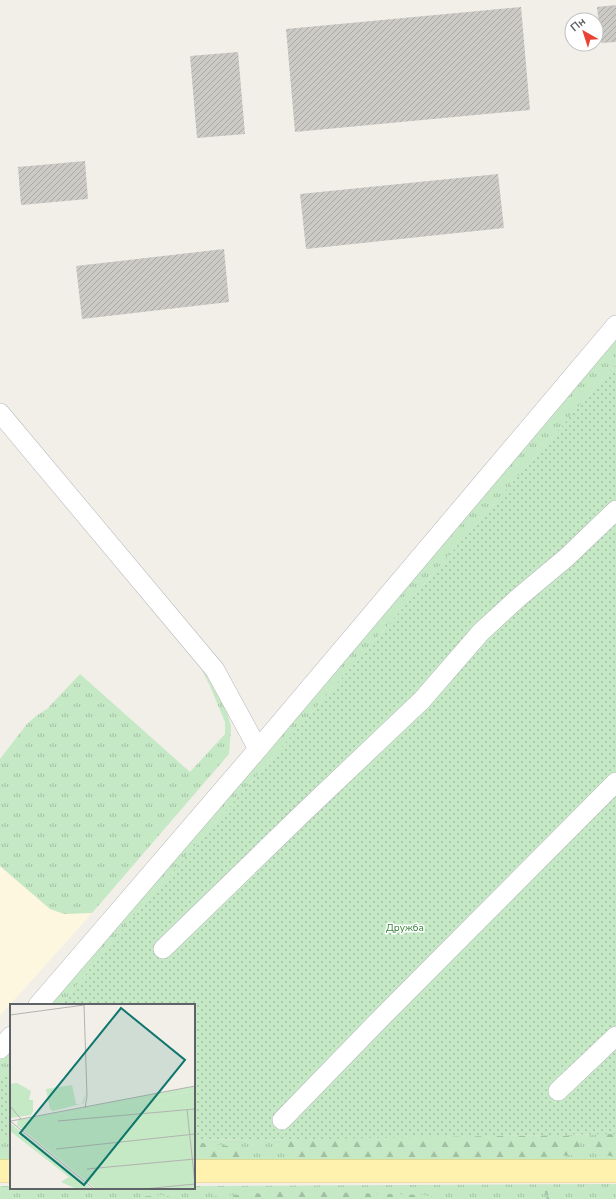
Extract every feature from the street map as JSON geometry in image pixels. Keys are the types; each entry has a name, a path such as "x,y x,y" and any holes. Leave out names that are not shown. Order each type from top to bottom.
{"main road":[{"path":"195,1171 616,1171"}],"street":[{"path":"39,1004 258,749 616,325"},
{"path":"0,414 215,670 258,749"},
{"path":"163,949 422,700 481,632 518,598 567,557 616,510"},
{"path":"282,1120 389,1010 616,782"},
{"path":"558,1091 616,1036"},
{"path":"0,1049 10,1037"}],"shaded area":[{"path":"0,866 50,909 92,913 0,1016"}],"green space":[{"path":"616,333 616,364 114,939 62,1004 32,1004"},
{"name":"Дружба","path":"616,364 616,1134 257,1140 195,1139 195,1004 62,1004 114,939"},
{"path":"196,658 227,712 231,727 229,754 92,913 64,914 50,909 0,866 0,759 27,724 47,709 80,674 190,772 225,734 225,722"},
{"path":"10,1029 10,1067 0,1079 0,1040"},
{"path":"10,1067 10,1135 0,1135 0,1079"},
{"path":"616,1127 616,1157 598,1154 595,1149 595,1140 601,1133"},
{"path":"616,1134 616,1165 195,1166 195,1139 257,1140"},
{"path":"0,1135 10,1135 10,1167 0,1167"},
{"path":"289,1136 571,1136 578,1142 580,1150 574,1155 493,1160 482,1157 473,1157 453,1160 298,1160 283,1150 282,1143"},
{"path":"195,1142 237,1147 243,1152 243,1158 238,1161 195,1162"},
{"path":"616,1184 616,1199 0,1199 0,1186 10,1186 10,1189 195,1189 195,1186"},
{"path":"295,1191 424,1195 442,1199 197,1199"},
{"path":"161,1195 172,1199 118,1199"}],"building":[{"path":"616,5 616,42 604,43 604,12 598,12 597,7"},
{"path":"521,7 530,110 295,132 286,29"},
{"path":"238,52 245,134 197,138 190,56"},
{"path":"85,161 88,199 21,205 18,167"},
{"path":"498,174 504,228 306,249 300,194"},
{"path":"224,249 229,302 82,319 76,266"}]}
